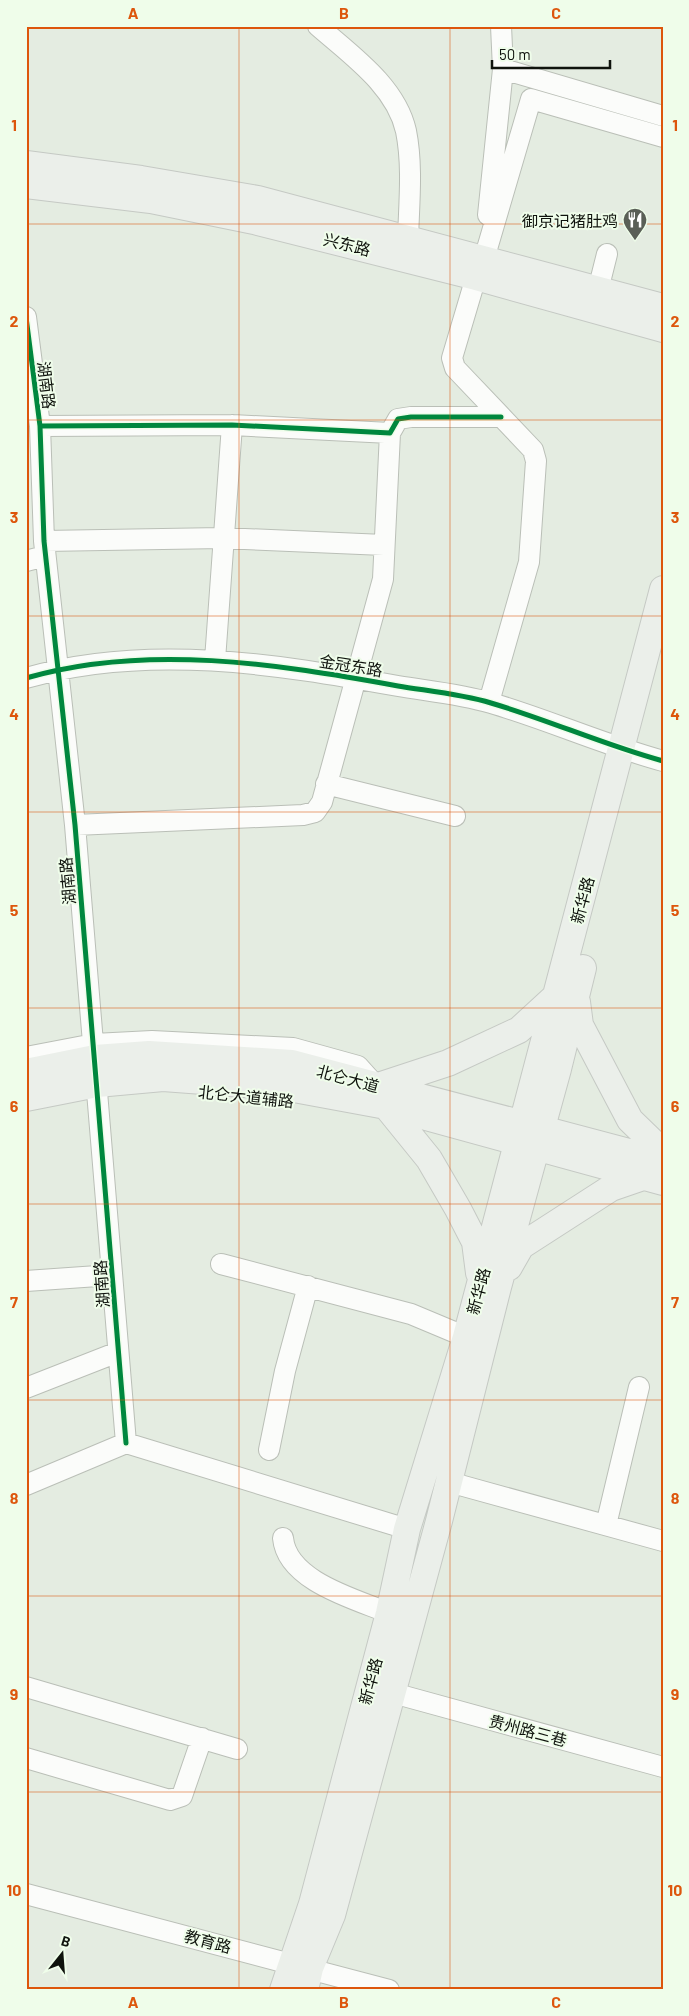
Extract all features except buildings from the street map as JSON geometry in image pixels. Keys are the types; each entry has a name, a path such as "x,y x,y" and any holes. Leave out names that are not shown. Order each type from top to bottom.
{"main road":[{"name":"兴东路","path":"26,164 141,179 258,199 408,239 480,268 663,329"},
{"name":"兴东路","path":"26,185 151,200 480,268 598,290 663,307"},
{"name":"新华路","path":"283,1990 302,1973 332,1915 449,1482 489,1285 630,752 663,589"},
{"name":"新华路","path":"630,752 663,660"},
{"path":"566,994 580,1025 630,1120 658,1160 521,1246 489,1285 475,1242 458,1209 429,1159 386,1104 448,1063 519,1030 566,994"},
{"name":"北仑大道","path":"26,1072 94,1051 292,1063 386,1104 465,1128 593,1141 658,1160"},
{"name":"北仑大道","path":"26,1098 98,1090 163,1078 283,1087 386,1104 529,1135 658,1160"},
{"name":"新华路","path":"302,1973 312,1904 388,1613 408,1528 466,1337 489,1285"}],"street":[{"path":"318,26 374,75 392,100 406,130 409,181 408,239"},
{"path":"480,268 503,69 502,26"},
{"path":"503,69 663,116"},
{"path":"489,702 529,562 536,461 533,450 462,378 455,368 452,358 531,99 663,137"},
{"path":"598,290 608,254"},
{"name":"湖南路","path":"26,317 27,338 40,426 38,553 56,669 75,825 126,1443"},
{"path":"75,825 303,815 315,812 322,802 383,580 390,433 398,420 411,417 501,417"},
{"path":"40,426 232,425 390,433"},
{"path":"215,660 222,538 232,425"},
{"path":"38,553 222,538 384,545"},
{"name":"金冠东路","path":"26,678 56,669 123,662 215,660 355,678 489,702 630,752 663,761"},
{"path":"326,784 455,816"},
{"path":"26,1057 94,1051"},
{"path":"26,1110 98,1090"},
{"path":"658,1160 663,1196"},
{"path":"221,1264 411,1314 466,1337"},
{"path":"26,1281 112,1275"},
{"path":"269,1450 285,1371 308,1286"},
{"path":"26,1388 118,1352"},
{"path":"606,1525 639,1387"},
{"path":"26,1486 126,1443 408,1528"},
{"path":"449,1482 663,1541"},
{"path":"283,1538 284,1550 294,1565 312,1579 323,1586 388,1613"},
{"path":"26,1687 237,1749"},
{"name":"贵州路三巷","path":"392,1693 663,1767"},
{"path":"26,1758 170,1800 182,1796 202,1738"},
{"name":"教育路","path":"26,1894 302,1973 389,1990"}],"cycle path":[{"path":"26,317 40,426 44,541 75,825 126,1443"},
{"path":"40,426 232,425 390,433 398,419 411,417 501,417"},
{"path":"26,678 71,667 118,661 165,659 212,661 306,671 480,700 619,748 663,761"}],"place":[{"name":"御京记猪肚鸡","path":"635,241"}]}
